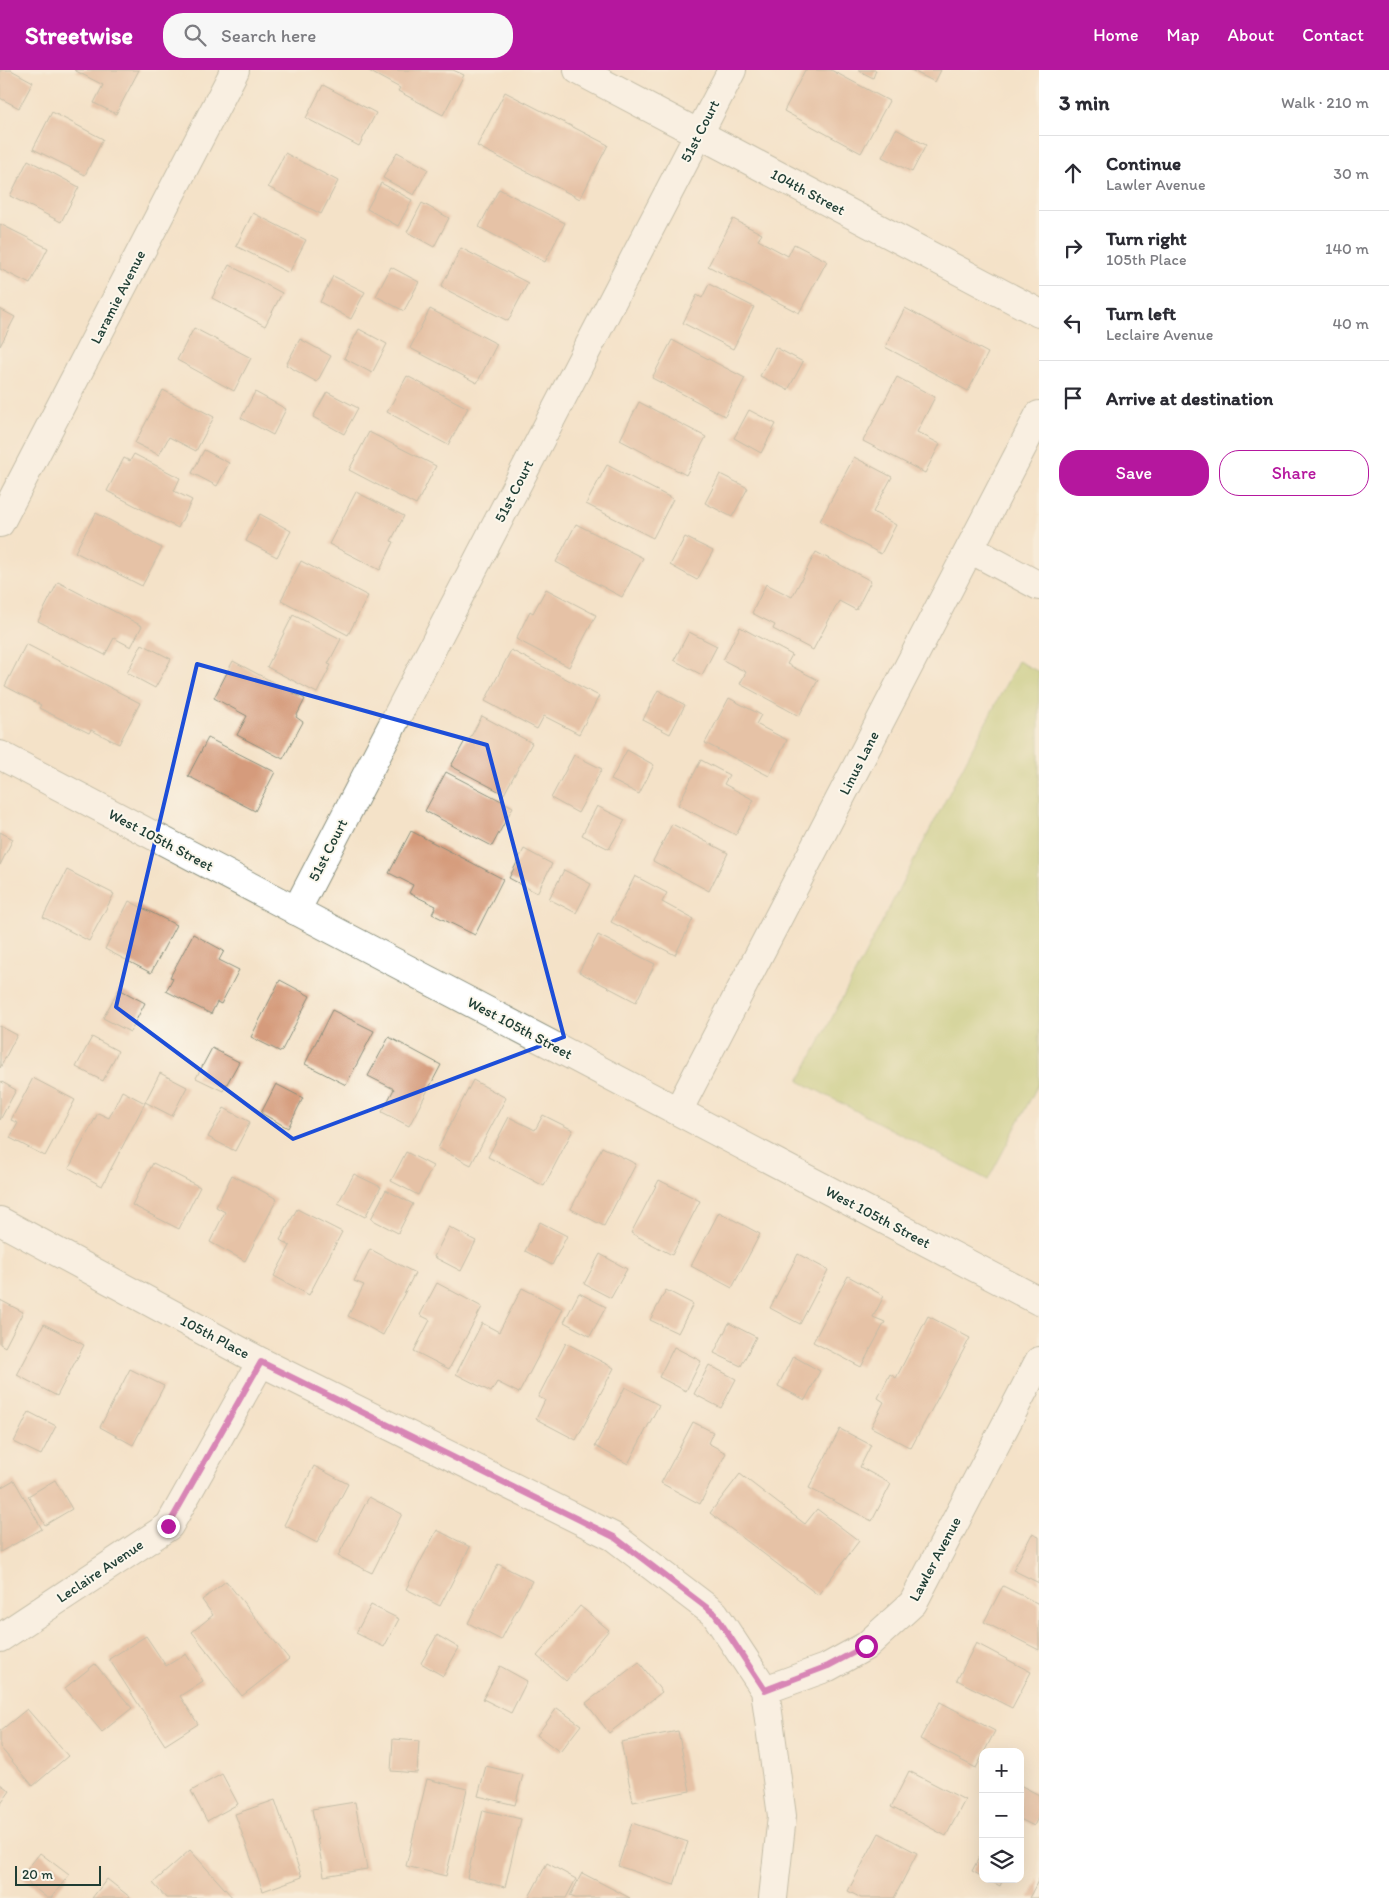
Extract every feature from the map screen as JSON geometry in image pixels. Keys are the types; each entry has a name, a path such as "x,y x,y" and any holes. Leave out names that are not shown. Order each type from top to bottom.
{"street":[{"name":"Laramie Avenue","path":"0,523 235,70"},
{"name":"104th Street","path":"578,70 1039,313"},
{"name":"51st Court","path":"296,911 732,70"},
{"name":"Linus Lane","path":"678,1111 1039,415"},
{"path":"970,549 1039,586"},
{"name":"West 105th Street","path":"0,755 1039,1301"},
{"name":"105th Place","path":"0,1221 261,1362 614,1537 715,1614 765,1690"},
{"name":"Lawler Avenue","path":"765,1690 828,1666 866,1646 913,1603 1039,1361"},
{"name":"Leclaire Avenue","path":"0,1638 168,1526 261,1362"},
{"path":"765,1690 782,1816 773,1898"}],"highlighted area":[{"path":"197,664 487,745 564,1037 293,1139 116,1007"}],"green space":[{"path":"1018,661 1039,672 1039,1083 988,1180 799,1081"}],"building":[{"path":"0,70 11,70 33,82 19,108 0,98"},
{"path":"74,70 139,70 116,114 94,103 103,85"},
{"path":"367,70 453,70 464,75 443,115 398,91 400,88"},
{"path":"805,70 831,70 889,101 861,153 784,111"},
{"path":"858,70 876,70 873,78"},
{"path":"911,70 941,70 935,82"},
{"path":"323,85 376,113 359,146 306,118"},
{"path":"505,92 608,145 580,199 477,146"},
{"path":"52,112 103,139 85,175 33,149"},
{"path":"896,129 926,145 912,172 882,157"},
{"path":"397,152 428,169 414,195 383,178"},
{"path":"285,153 338,181 321,214 268,187"},
{"path":"28,160 79,187 61,222 10,196"},
{"path":"381,183 412,200 398,226 367,209"},
{"path":"499,189 565,223 545,262 479,227"},
{"path":"422,203 449,218 434,247 407,232"},
{"path":"253,213 306,240 289,273 236,246"},
{"path":"733,219 762,234 758,240 788,256 794,244 827,261 799,313 708,266"},
{"path":"0,224 48,248 30,284 0,269"},
{"path":"461,248 528,283 508,321 441,287"},
{"path":"229,265 282,293 265,326 212,298"},
{"path":"391,267 419,282 404,311 376,296"},
{"path":"333,276 365,292 351,319 320,302"},
{"path":"709,284 754,307 733,349 683,323 697,295 702,298"},
{"path":"905,308 988,353 968,391 885,347"},
{"path":"0,309 15,317 0,346"},
{"path":"430,309 497,344 477,383 410,348"},
{"path":"194,328 251,358 234,391 177,360"},
{"path":"359,329 387,344 372,373 344,358"},
{"path":"300,339 331,356 317,382 286,365"},
{"path":"672,340 745,378 725,416 652,378"},
{"path":"775,347 803,362 788,390 760,376"},
{"path":"407,376 468,408 448,445 387,412"},
{"path":"897,377 935,397 917,432 940,444 925,473 863,441"},
{"path":"163,390 214,417 196,451 169,437 159,455 135,443"},
{"path":"255,392 286,409 273,435 241,418"},
{"path":"327,392 358,408 344,434 313,417"},
{"path":"639,402 706,437 686,475 620,440"},
{"path":"749,410 776,424 761,453 734,438"},
{"path":"369,432 436,466 416,505 349,470"},
{"path":"204,450 229,463 217,486 192,473"},
{"path":"134,454 180,478 174,491 192,500 178,528 107,491 124,458 130,461"},
{"path":"854,457 892,477 873,512 896,525 881,554 820,521"},
{"path":"607,465 673,499 653,538 586,504"},
{"path":"720,474 748,488 732,517 705,503"},
{"path":"356,492 404,516 391,541 394,542 380,570 329,544"},
{"path":"96,513 162,548 142,586 75,552"},
{"path":"260,514 291,531 277,557 246,541"},
{"path":"576,524 643,558 622,597 556,562"},
{"path":"685,537 713,551 697,580 670,565"},
{"path":"816,552 871,581 856,610 839,601 813,650 773,629 775,625 752,613 766,584 792,597"},
{"path":"301,561 368,596 348,635 281,600"},
{"path":"58,582 142,626 131,647 114,638 105,655 38,621"},
{"path":"546,589 596,615 569,667 516,639 530,611 533,613"},
{"path":"293,615 341,639 328,664 331,665 317,693 267,667"},
{"path":"740,627 792,655 787,664 818,680 799,716 740,684 746,672 723,660"},
{"path":"689,632 717,646 702,675 674,660"},
{"path":"26,644 140,703 119,744 91,730 89,733 39,708 41,705 5,686"},
{"path":"142,644 171,659 155,688 127,673"},
{"path":"511,650 599,696 579,734 544,716 537,729 485,701"},
{"path":"233,661 305,699 296,717 303,722 283,759 237,735 247,716 214,698"},
{"path":"658,690 685,705 670,734 643,720"},
{"path":"729,698 761,715 756,724 787,740 769,776 705,743"},
{"path":"482,716 532,743 504,794 451,766 466,739 469,740"},
{"path":"208,738 275,772 255,811 188,776"},
{"path":"627,750 654,765 639,794 611,780"},
{"path":"574,755 602,769 578,813 551,798"},
{"path":"701,760 729,775 724,784 754,800 736,835 678,805"},
{"path":"446,772 513,807 492,846 425,811"},
{"path":"597,806 625,820 609,849 582,835"},
{"path":"672,824 728,853 709,891 653,861"},
{"path":"411,831 503,879 475,935 432,914 436,906 409,893 413,885 389,873"},
{"path":"0,832 13,839 0,865"},
{"path":"524,849 552,864 537,893 509,878"},
{"path":"67,870 114,894 89,941 43,917"},
{"path":"564,870 591,884 576,913 549,899"},
{"path":"635,876 667,893 662,902 693,919 675,955 611,922"},
{"path":"129,901 176,925 151,973 105,949"},
{"path":"193,934 224,951 219,960 239,970 221,1004 217,1002 211,1014 166,991 173,978 170,977"},
{"path":"598,935 655,964 636,1002 579,972"},
{"path":"280,980 310,996 281,1052 251,1037"},
{"path":"119,989 145,1003 130,1032 103,1018"},
{"path":"332,1010 374,1031 346,1085 305,1064"},
{"path":"0,1026 17,1035 0,1068"},
{"path":"92,1037 118,1051 103,1081 76,1067"},
{"path":"389,1037 441,1065 409,1126 382,1112 394,1089 368,1076"},
{"path":"212,1048 239,1062 223,1091 196,1078"},
{"path":"160,1073 187,1087 172,1116 145,1102"},
{"path":"33,1078 75,1100 45,1156 10,1138 18,1123 11,1120"},
{"path":"473,1080 506,1098 471,1165 438,1148"},
{"path":"0,1081 16,1090 0,1120"},
{"path":"276,1084 303,1098 288,1128 261,1113"},
{"path":"122,1091 145,1103 102,1186 69,1168 98,1113 109,1118"},
{"path":"224,1108 250,1122 235,1151 208,1137"},
{"path":"543,1115 573,1130 544,1186 488,1157 509,1117 535,1130"},
{"path":"602,1147 636,1164 604,1226 571,1209"},
{"path":"406,1152 433,1166 418,1195 391,1181"},
{"path":"153,1163 200,1187 179,1229 132,1205"},
{"path":"354,1174 381,1187 365,1217 338,1203"},
{"path":"232,1175 277,1199 245,1261 210,1242 225,1212 216,1207"},
{"path":"659,1180 700,1201 672,1255 631,1233"},
{"path":"386,1190 413,1204 398,1233 371,1219"},
{"path":"297,1209 342,1232 309,1295 274,1276 290,1246 280,1240"},
{"path":"719,1212 760,1234 732,1288 691,1266"},
{"path":"540,1222 567,1236 552,1265 525,1251"},
{"path":"449,1227 476,1241 461,1271 434,1257"},
{"path":"370,1249 415,1273 383,1335 348,1316 364,1285 354,1281"},
{"path":"600,1254 627,1269 611,1298 584,1284"},
{"path":"798,1254 828,1270 800,1324 770,1308"},
{"path":"848,1276 884,1296 873,1317 885,1322 861,1367 813,1342"},
{"path":"437,1283 482,1307 449,1369 414,1351 430,1320 420,1315"},
{"path":"522,1288 563,1309 519,1393 497,1382 491,1392 456,1374 482,1323 499,1332"},
{"path":"666,1290 693,1304 678,1333 650,1320"},
{"path":"579,1293 606,1307 590,1336 564,1322"},
{"path":"0,1300 23,1312 5,1347 0,1344"},
{"path":"928,1316 970,1338 911,1448 871,1427 884,1402 878,1398 890,1374 896,1378"},
{"path":"729,1323 756,1337 741,1366 714,1353"},
{"path":"44,1324 84,1345 57,1396 17,1375"},
{"path":"566,1343 614,1368 576,1440 536,1419 545,1400 538,1397"},
{"path":"674,1347 701,1361 686,1391 659,1377"},
{"path":"793,1356 820,1371 805,1400 778,1386"},
{"path":"709,1365 736,1379 721,1408 694,1394"},
{"path":"130,1369 164,1386 133,1445 100,1427"},
{"path":"625,1387 659,1405 628,1464 595,1446"},
{"path":"29,1412 56,1426 41,1455 14,1442"},
{"path":"693,1422 713,1432 708,1443 726,1453 700,1504 661,1483"},
{"path":"840,1429 871,1445 860,1467 891,1484 872,1521 809,1488"},
{"path":"314,1466 348,1484 317,1543 284,1525"},
{"path":"740,1474 805,1524 817,1509 859,1541 818,1595 710,1513"},
{"path":"14,1480 42,1529 0,1552 0,1488"},
{"path":"55,1480 72,1509 45,1525 28,1496"},
{"path":"369,1497 402,1514 372,1573 338,1556"},
{"path":"437,1530 470,1547 440,1606 406,1589"},
{"path":"1032,1534 1039,1537 1039,1583 1013,1570"},
{"path":"498,1564 532,1581 501,1640 468,1623"},
{"path":"226,1581 289,1659 242,1696 192,1632 213,1615 202,1600"},
{"path":"1003,1586 1039,1604 1039,1650 984,1622"},
{"path":"371,1605 399,1619 384,1647 356,1633"},
{"path":"580,1606 609,1630 566,1681 537,1656"},
{"path":"437,1635 459,1648 443,1676 421,1663"},
{"path":"146,1636 166,1666 186,1654 203,1681 180,1696 198,1724 165,1745 109,1659"},
{"path":"976,1643 1031,1672 1012,1708 957,1680"},
{"path":"639,1662 662,1692 609,1733 586,1703"},
{"path":"95,1664 132,1708 102,1732 65,1688"},
{"path":"500,1666 527,1681 511,1713 483,1699"},
{"path":"940,1702 995,1731 986,1748 979,1748 979,1762 976,1768 920,1739"},
{"path":"557,1708 581,1725 560,1752 537,1735"},
{"path":"27,1709 68,1756 33,1786 0,1747 0,1731"},
{"path":"678,1731 690,1791 633,1802 621,1742"},
{"path":"393,1739 419,1741 417,1773 391,1771"},
{"path":"486,1766 523,1775 515,1805 478,1796"},
{"path":"909,1771 965,1800 946,1836 891,1807"},
{"path":"222,1774 238,1804 207,1821 191,1791"},
{"path":"427,1779 467,1789 446,1876 406,1866"},
{"path":"0,1784 10,1791 0,1805"},
{"path":"1024,1787 1039,1795 1039,1815 1034,1826 1024,1821"},
{"path":"275,1800 302,1877 263,1891 235,1814"},
{"path":"355,1802 367,1869 324,1876 312,1809"},
{"path":"483,1810 521,1819 505,1887 467,1878"},
{"path":"632,1823 688,1842 674,1885 618,1866"},
{"path":"879,1833 917,1853 894,1898 861,1898 848,1891"},
{"path":"190,1850 233,1898 166,1898 153,1883"},
{"path":"40,1853 69,1875 51,1898 47,1898 21,1877"},
{"path":"979,1858 979,1875 972,1871"},
{"path":"547,1863 576,1879 566,1898 529,1897"},
{"path":"582,1873 630,1898 575,1898 570,1896"},
{"path":"107,1879 131,1898 92,1898"},
{"path":"1039,1879 1039,1898 1029,1898"}],"route":[{"path":"168,1526 261,1362 614,1537 715,1614 765,1690 828,1666 866,1646"}]}
